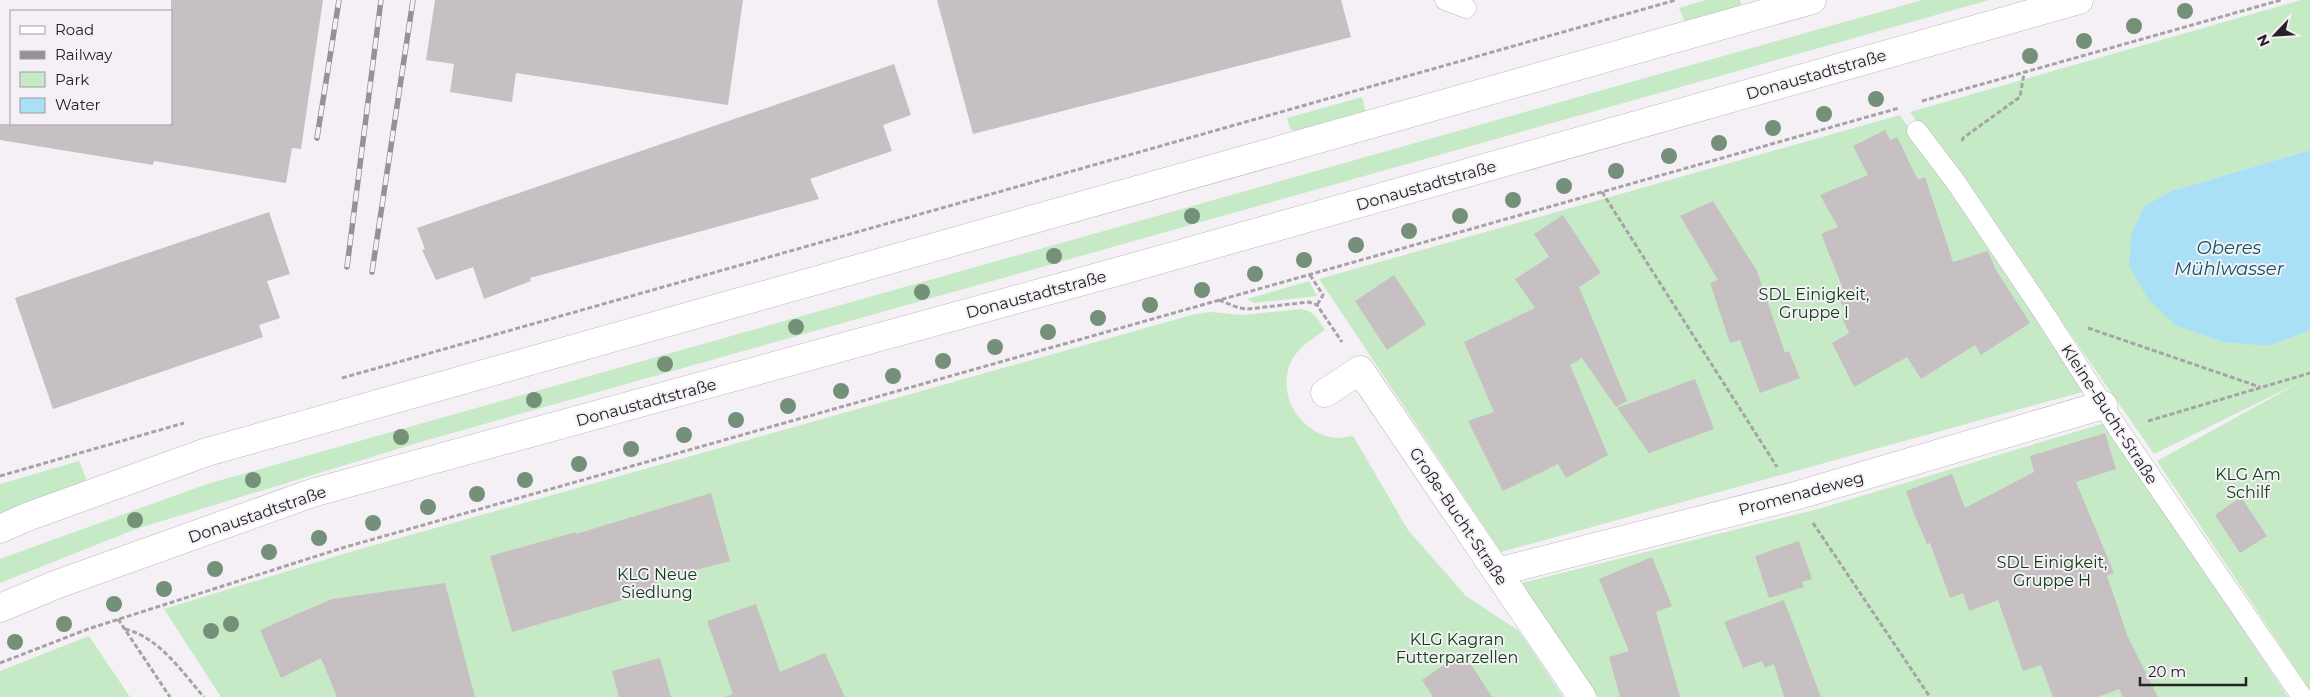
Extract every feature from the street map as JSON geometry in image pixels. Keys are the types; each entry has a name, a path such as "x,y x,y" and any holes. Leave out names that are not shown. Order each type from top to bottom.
{"main road":[{"path":"0,529 27,517 207,452 1812,0"},
{"name":"Donaustadtstraße","path":"0,608 55,585 312,493 1127,270 2079,0"},
{"path":"1325,393 1360,370"},
{"name":"Große-Bucht-Straße","path":"1360,370 1582,697"},
{"name":"Promenadeweg","path":"1497,572 1795,496 2103,405"}],"lane":[{"path":"1445,0 1466,8"},
{"name":"Kleine-Bucht-Straße","path":"1917,131 1955,181 2044,313 2119,430 2302,697"}],"path":[{"path":"338,379 1676,0"},
{"path":"1920,102 2281,0"},
{"path":"1955,181 1963,138 2020,97 2024,73"},
{"path":"0,663 118,619 342,548 1902,107"},
{"path":"1602,192 1795,496 1930,697"},
{"path":"1310,275 1323,295 1318,305"},
{"path":"1219,300 1239,308 1248,309 1309,302 1318,305 1360,370"},
{"path":"2044,313 2260,387"},
{"path":"2119,430 2310,373"},
{"path":"0,476 188,422"},
{"path":"118,619 170,697"},
{"path":"125,629 138,632 153,640 204,697"}],"green space":[{"path":"1706,0 1740,0 1741,4 1739,7 1685,22 1679,8"},
{"path":"1922,0 1989,0 417,443 136,529 0,583 0,559 207,484"},
{"name":"KLG Am Schilf","path":"2301,0 2310,0 2310,150 2171,191 2144,206 2268,346 2310,331 2310,690 2157,461 2300,382 2154,454 1933,137 1928,137 1910,112"},
{"path":"1362,97 1366,112 1295,132 1290,128 1287,118"},
{"name":"SDL Einigkeit, Gruppe I","path":"1900,115 2086,391 1501,552 1319,279"},
{"path":"1309,281 1317,296 1254,303 1247,299"},
{"path":"1301,309 1318,319 1325,330 1300,349 1293,358 1288,370 1286,383 1288,395 1298,416 1317,432 1329,437 1353,436 1408,530 1466,596 1519,631 1563,697 221,697 164,609 350,552 1195,314 1212,312 1242,315"},
{"name":"SDL Einigkeit, Gruppe H","path":"2105,423 2288,697 1598,697 1522,583 1818,509"},
{"path":"79,461 86,478 85,481 0,515 0,484"},
{"path":"89,636 130,697 0,697 0,671"}],"water":[{"name":"Oberes Mühlwasser","path":"2310,150 2310,331 2268,346 2224,342 2176,326 2148,299 2129,266 2131,236 2144,206 2171,191"}],"building":[{"path":"171,0 323,0 301,149 292,148 286,183 154,161 153,165 0,140 0,124 172,125"},
{"path":"435,0 743,0 728,105 516,73 512,102 450,92 454,64 426,60"},
{"path":"937,0 1341,0 1351,37 973,134"},
{"path":"894,64 911,115 883,125 892,151 810,179 819,199 530,278 531,281 484,299 473,267 436,280 422,250 425,249 417,228"},
{"path":"1885,130 1890,140 1897,137 1918,180 1925,177 1953,262 1988,251 1996,270 2030,323 1981,355 1975,345 1921,379 1907,357 1854,387 1832,343 1849,333 1842,318 1848,315 1837,295 1844,291 1821,234 1838,227 1820,195 1868,175 1853,146"},
{"path":"1713,201 1757,271 1785,353 1789,351 1800,378 1760,393 1740,340 1730,343 1710,283 1718,280 1680,216"},
{"path":"269,212 290,274 267,281 280,318 259,325 263,337 53,409 15,298"},
{"path":"1563,215 1601,273 1579,287 1627,401 1616,407 1582,358 1570,365 1608,455 1566,478 1558,464 1503,491 1468,421 1494,412 1464,342 1535,308 1515,279 1549,257 1534,234"},
{"path":"1394,275 1426,324 1387,350 1355,301"},
{"path":"1695,379 1714,429 1649,453 1617,408"},
{"path":"2105,433 2116,469 2076,482 2114,573 2107,576 2128,637 2158,697 2123,697 2119,689 2098,697 2053,697 2041,665 2023,671 1998,600 1969,611 1963,593 1950,598 1930,543 1927,544 1906,491 1952,474 1965,508 2034,472 2030,456"},
{"path":"711,493 730,561 657,580 660,589 512,632 490,556 576,532 576,534"},
{"path":"2241,497 2267,536 2240,553 2215,515"},
{"path":"1799,541 1812,579 1802,582 1804,587 1769,598 1755,556"},
{"path":"1652,557 1672,606 1656,612 1680,697 1620,697 1609,657 1629,651 1599,579"},
{"path":"445,583 475,697 337,697 321,658 281,678 260,630 332,599"},
{"path":"1784,600 1821,697 1784,697 1774,664 1765,668 1762,661 1743,668 1724,622"},
{"path":"756,604 780,672 825,653 845,697 725,697 733,694 707,621"},
{"path":"1463,652 1492,697 1433,697 1422,680"},
{"path":"660,658 671,697 619,697 612,671"}],"railway":[{"path":"317,138 339,0"},
{"path":"347,267 381,0"},
{"path":"372,272 413,0"}],"park label":[{"name":"KLG Neue Siedlung","path":"657,583"},
{"name":"KLG Kagran Futterparzellen","path":"1457,648"}]}
